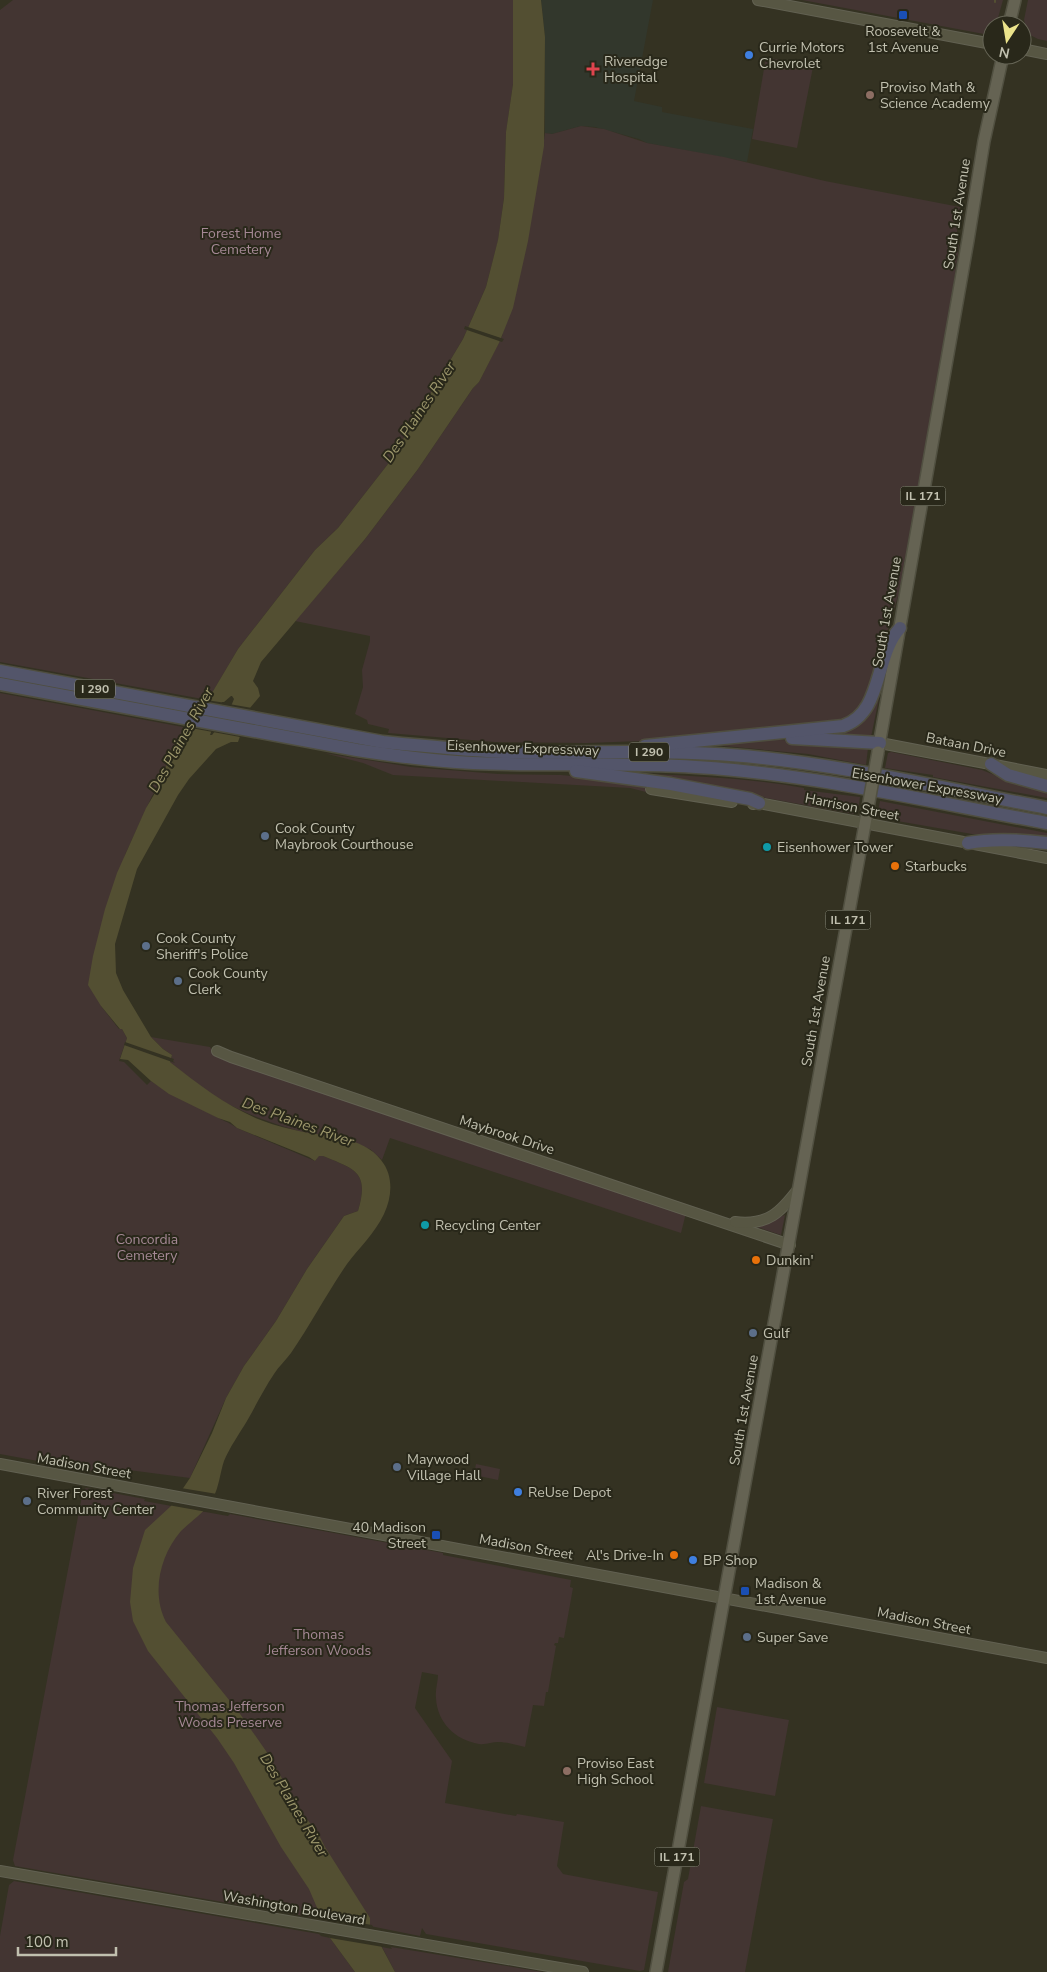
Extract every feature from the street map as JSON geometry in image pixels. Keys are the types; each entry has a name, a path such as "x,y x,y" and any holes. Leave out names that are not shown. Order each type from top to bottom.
{"highway":[{"path":"627,752 650,745 764,735 850,724 860,717 865,710 891,638 900,628"},
{"name":"Eisenhower Expressway","path":"0,671 246,723 383,742 505,752 627,752 729,755 818,765 1047,808"},
{"name":"Eisenhower Expressway","path":"0,684 188,712"},
{"name":"Eisenhower Expressway","path":"246,723 356,750 416,758 473,763 697,767 774,775 813,780 1047,823"},
{"path":"764,735 879,748"},
{"path":"991,764 1008,775 1047,786"},
{"path":"552,765 583,773 671,784 750,799 758,803"},
{"path":"968,843 991,840 1047,843"}],"main road":[{"path":"1011,15 1015,0"},
{"name":"South 1st Avenue","path":"656,1972 879,748 984,141 1001,65"}],"street":[{"path":"758,0 982,42"},
{"path":"1032,51 1047,54"},
{"name":"Bataan Drive","path":"879,748 991,764 1047,775"},
{"name":"Harrison Street","path":"651,789 749,804 758,803 866,818 968,843 1047,858"},
{"name":"Maybrook Drive","path":"217,1051 790,1244"},
{"path":"717,1220 748,1224 772,1217 783,1209 800,1185"},
{"name":"Madison Street","path":"0,1464 1047,1658"},
{"name":"Washington Boulevard","path":"0,1871 583,1972"}],"shaded area":[{"name":"Riveredge Hospital","path":"541,0 653,0 634,101 662,107 662,112 753,129 747,162 647,143 595,127 581,126 552,134 545,133 545,37"}],"green space":[{"name":"Forest Home Cemetery","path":"13,0 513,0 513,84 506,133 504,198 498,241 486,287 463,339 388,464 338,528 315,550 238,649 208,700 0,662 0,10"},
{"path":"802,0 1003,0 999,15 982,15 982,34"},
{"path":"1028,0 1047,0 1047,41 1032,36 1032,15 1025,15"},
{"path":"766,57 813,67 797,148 752,139"},
{"path":"581,126 604,129 647,143 724,157 825,181 960,207 956,240 959,246 948,325 899,593 867,698 853,719 642,741 587,743 495,742 388,733 389,729 368,724 367,720 355,714 363,687 362,670 370,636 295,621 365,539 418,469 479,382 502,336 540,167 545,133 552,134"},
{"path":"883,679 871,737 796,736 844,729"},
{"name":"Concordia Cemetery","path":"0,693 183,727 180,740 178,740 181,749 171,757 165,768 161,783 152,796 125,855 101,1006 119,1029 122,1029 127,1038 119,1061 124,1062 147,1085 151,1081 237,1128 315,1161 319,1155 343,1164 357,1173 362,1187 358,1211 344,1216 307,1269 276,1321 244,1366 226,1398 190,1478 98,1466 97,1472 0,1454"},
{"path":"760,739 858,744 868,748 866,765 808,754 702,744"},
{"path":"891,752 982,770 1002,778 1047,789 1047,798 933,777 933,775 885,768 888,753"},
{"path":"324,753 411,767 498,774 561,775 648,783 646,792 630,788 393,775 363,763"},
{"path":"650,774 746,780 860,797 858,811 854,814 650,777"},
{"path":"880,801 1047,833 1047,840 972,834 880,818 877,816"},
{"path":"151,1037 210,1047 214,1054 686,1213 681,1233 390,1138 382,1160 370,1149 315,1136 261,1119 226,1103 197,1084 170,1062 172,1055"},
{"path":"785,1215 781,1235 754,1226"},
{"path":"476,1464 500,1469 498,1480 474,1475"},
{"name":"Thomas Jefferson Woods Preserve","path":"86,1488 145,1499 144,1501 228,1516 230,1514 443,1553 443,1555 571,1580 570,1587 573,1588 564,1638 559,1637 558,1643 554,1645 556,1646 548,1692 546,1692 544,1706 533,1705 525,1747 501,1742 479,1744 470,1742 455,1734 444,1722 437,1707 438,1675 422,1672 415,1708 452,1761 445,1803 516,1816 517,1814 564,1822 557,1866 563,1874 658,1892 644,1970 640,1971 426,1934 422,1928 420,1936 310,1914 310,1917 15,1866 13,1860 83,1490"},
{"path":"717,1707 789,1720 775,1796 704,1783"},
{"path":"701,1806 773,1819 745,1972 668,1972 684,1882 688,1879"},
{"path":"14,1881 319,1934 330,1938 355,1972 0,1972 0,1936 9,1885"},
{"path":"382,1947 392,1949 391,1947 543,1972 395,1972"}],"water":[{"name":"Des Plaines River","path":"513,0 541,0 545,37 544,146 528,241 513,308 499,343 479,382 418,469 365,539 261,662 253,681 258,688 260,696 250,708 238,742 231,742 216,749 189,779 178,795 137,869 115,944 116,973 123,990 151,1037 172,1055 170,1062 223,1101 258,1119 294,1130 343,1139 364,1146 381,1160 390,1180 389,1201 384,1214 372,1234 347,1264 289,1356 267,1385 226,1456 213,1498 202,1512 181,1531 168,1551 160,1575 159,1587 161,1611 166,1622 238,1711 266,1751 302,1813 318,1833 370,1918 370,1925 395,1972 355,1972 330,1938 309,1889 281,1847 234,1763 217,1738 148,1651 133,1621 130,1602 133,1568 145,1530 171,1506 190,1478 212,1433 226,1398 244,1366 276,1321 307,1269 344,1216 358,1211 362,1187 360,1179 357,1173 343,1164 323,1156 319,1156 315,1161 237,1128 230,1122 169,1094 128,1060 120,1059 127,1038 122,1029 101,1006 88,985 105,909 117,873 146,808 161,783 165,768 171,757 188,741 203,708 238,649 315,550 338,528 388,464 463,339 486,287 498,240 504,198 506,132 513,84","holes":["232,696 234,699 227,716 210,735 222,702"]}],"pier":[{"path":"465,326 504,339 502,342 464,329"},
{"path":"206,700 226,703 223,704 215,727 225,715 229,704 252,708 240,737 191,728"},
{"path":"125,1042 174,1059 175,1063 124,1045"},
{"path":"181,1488 217,1494 207,1512 168,1505"},
{"path":"318,1916 372,1925 383,1947 330,1938"}],"place":[{"name":"Roosevelt & 1st Avenue","path":"903,15"},
{"name":"Currie Motors Chevrolet","path":"749,55"},
{"name":"Riveredge Hospital","path":"593,69"},
{"name":"Proviso Math & Science Academy","path":"870,95"},
{"name":"Cook County Maybrook Courthouse","path":"265,836"},
{"name":"Eisenhower Tower","path":"767,847"},
{"name":"Starbucks","path":"895,866"},
{"name":"Cook County Sheriff's Police","path":"146,946"},
{"name":"Cook County Clerk","path":"178,981"},
{"name":"Recycling Center","path":"425,1225"},
{"name":"Dunkin'","path":"756,1260"},
{"name":"Gulf","path":"753,1333"},
{"name":"Maywood Village Hall","path":"397,1467"},
{"name":"ReUse Depot","path":"518,1492"},
{"name":"River Forest Community Center","path":"27,1501"},
{"name":"40 Madison Street","path":"436,1535"},
{"name":"Al's Drive-In","path":"674,1555"},
{"name":"BP Shop","path":"693,1560"},
{"name":"Madison & 1st Avenue","path":"745,1591"},
{"name":"Super Save","path":"747,1637"},
{"name":"Proviso East High School","path":"567,1771"}],"park label":[{"name":"Thomas Jefferson Woods","path":"319,1642"}]}
